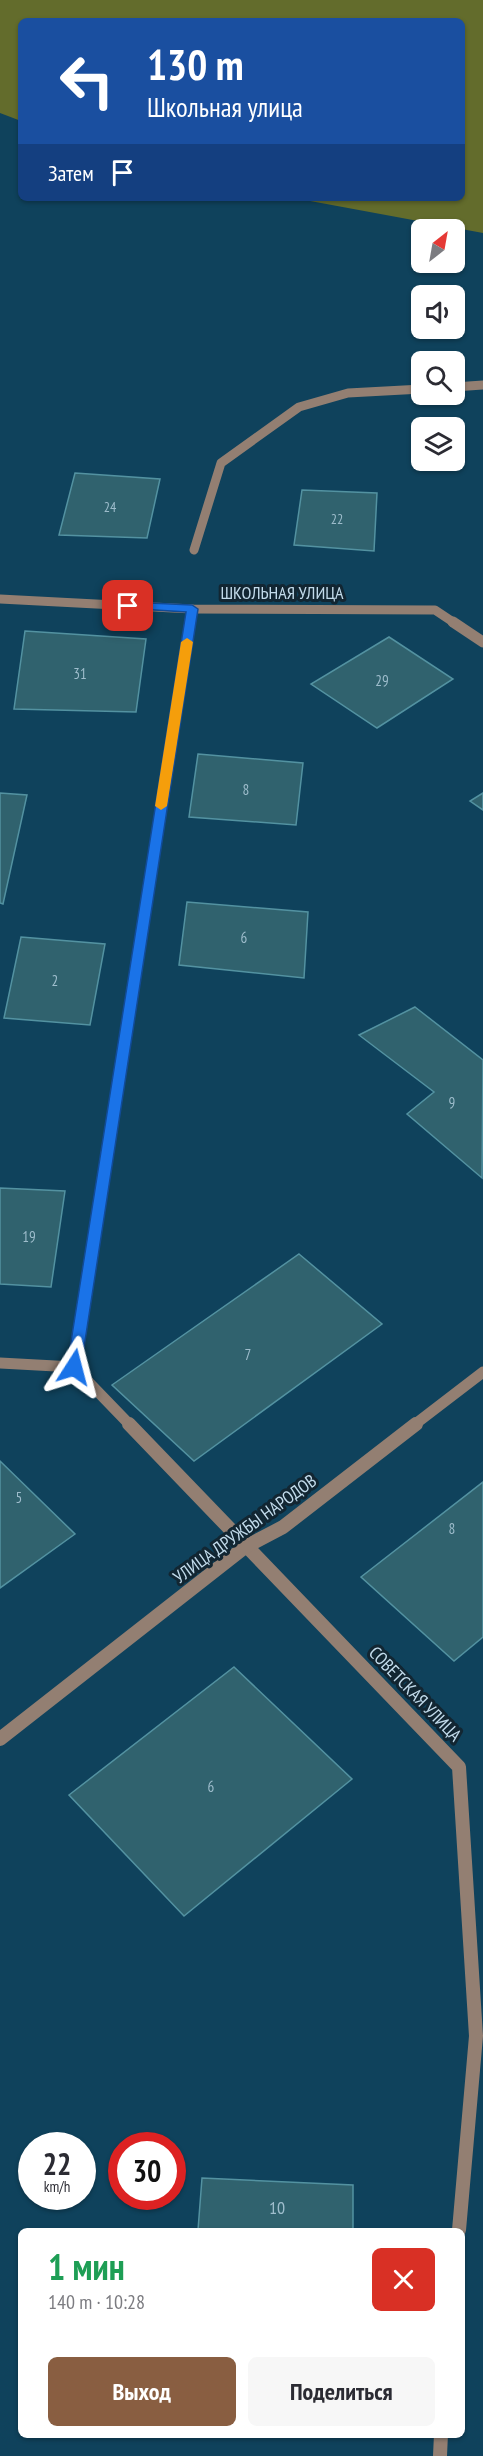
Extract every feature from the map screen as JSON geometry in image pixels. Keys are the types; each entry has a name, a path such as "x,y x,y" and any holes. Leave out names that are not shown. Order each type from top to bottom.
{"street":[{"path":"465,386 483,385"},
{"path":"194,550 221,463 298,407 348,393 411,390"},
{"name":"ШКОЛЬНАЯ УЛИЦА","path":"0,599 192,609 435,610 483,642"},
{"path":"0,1363 74,1367 192,609"},
{"name":"СОВЕТСКАЯ УЛИЦА","path":"74,1367 459,1767 479,2036 459,2228"},
{"name":"УЛИЦА ДРУЖБЫ НАРОДОВ","path":"0,1739 245,1547 283,1527 483,1372"},
{"path":"440,2456 441,2438"}],"green space":[{"path":"0,0 483,0 483,233 465,230 465,219 411,220 310,201 465,201 465,18 18,18 18,120 0,113"}],"building":[{"path":"75,473 160,479 147,538 59,535"},
{"path":"302,490 377,493 374,551 294,545"},
{"path":"25,631 146,639 136,712 14,709"},
{"path":"389,637 453,679 377,728 311,684"},
{"path":"198,754 303,763 296,825 189,817"},
{"path":"0,793 27,795 3,904 0,903"},
{"path":"483,793 483,810 470,801"},
{"path":"187,902 308,912 304,978 179,965"},
{"path":"21,937 105,944 90,1025 4,1018"},
{"path":"415,1007 483,1060 482,1178 407,1114 434,1092 359,1035"},
{"path":"0,1188 65,1191 51,1287 0,1284"},
{"path":"299,1254 382,1324 194,1461 112,1385"},
{"path":"0,1461 75,1534 0,1588"},
{"path":"483,1482 483,1637 454,1661 361,1577"},
{"path":"234,1667 352,1779 184,1916 69,1795"},
{"path":"202,2178 353,2185 353,2228 198,2228"}],"slow traffic":[{"path":"161,806 187,642"}],"route":[{"path":"74,1367 192,609 128,606"}]}
